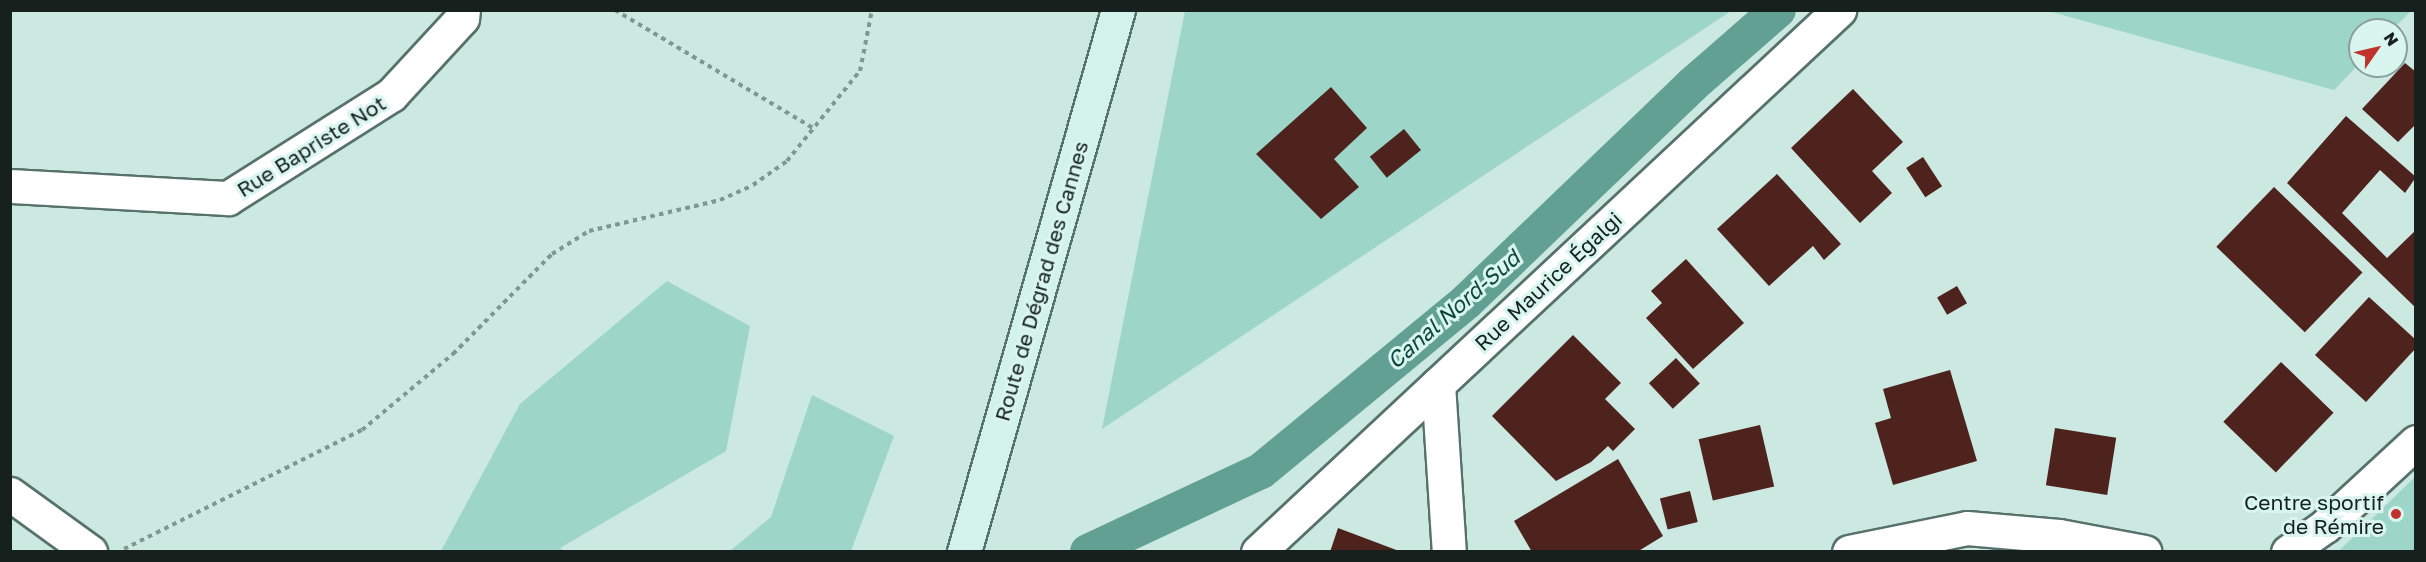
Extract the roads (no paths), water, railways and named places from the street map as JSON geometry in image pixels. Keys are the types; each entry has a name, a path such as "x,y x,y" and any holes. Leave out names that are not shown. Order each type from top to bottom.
{"street":[{"name":"Rue Bapriste Not","path":"10,186 228,198 391,96 462,18 463,10"},
{"name":"Route de Dégrad des Cannes","path":"964,552 1118,10"},
{"name":"Rue Maurice Égalgi","path":"1258,552 1839,10"},
{"path":"1438,384 1449,552"},
{"path":"2288,552 2325,526 2415,442"},
{"path":"10,494 90,552"},
{"path":"1849,552 1967,528 2059,536 2145,552"}],"waterway":[{"name":"Canal Nord-Sud","path":"1088,552 1261,471 1466,302 1692,85 1778,10"}],"place":[{"name":"Centre sportif de Rémire","path":"2396,514"}]}
